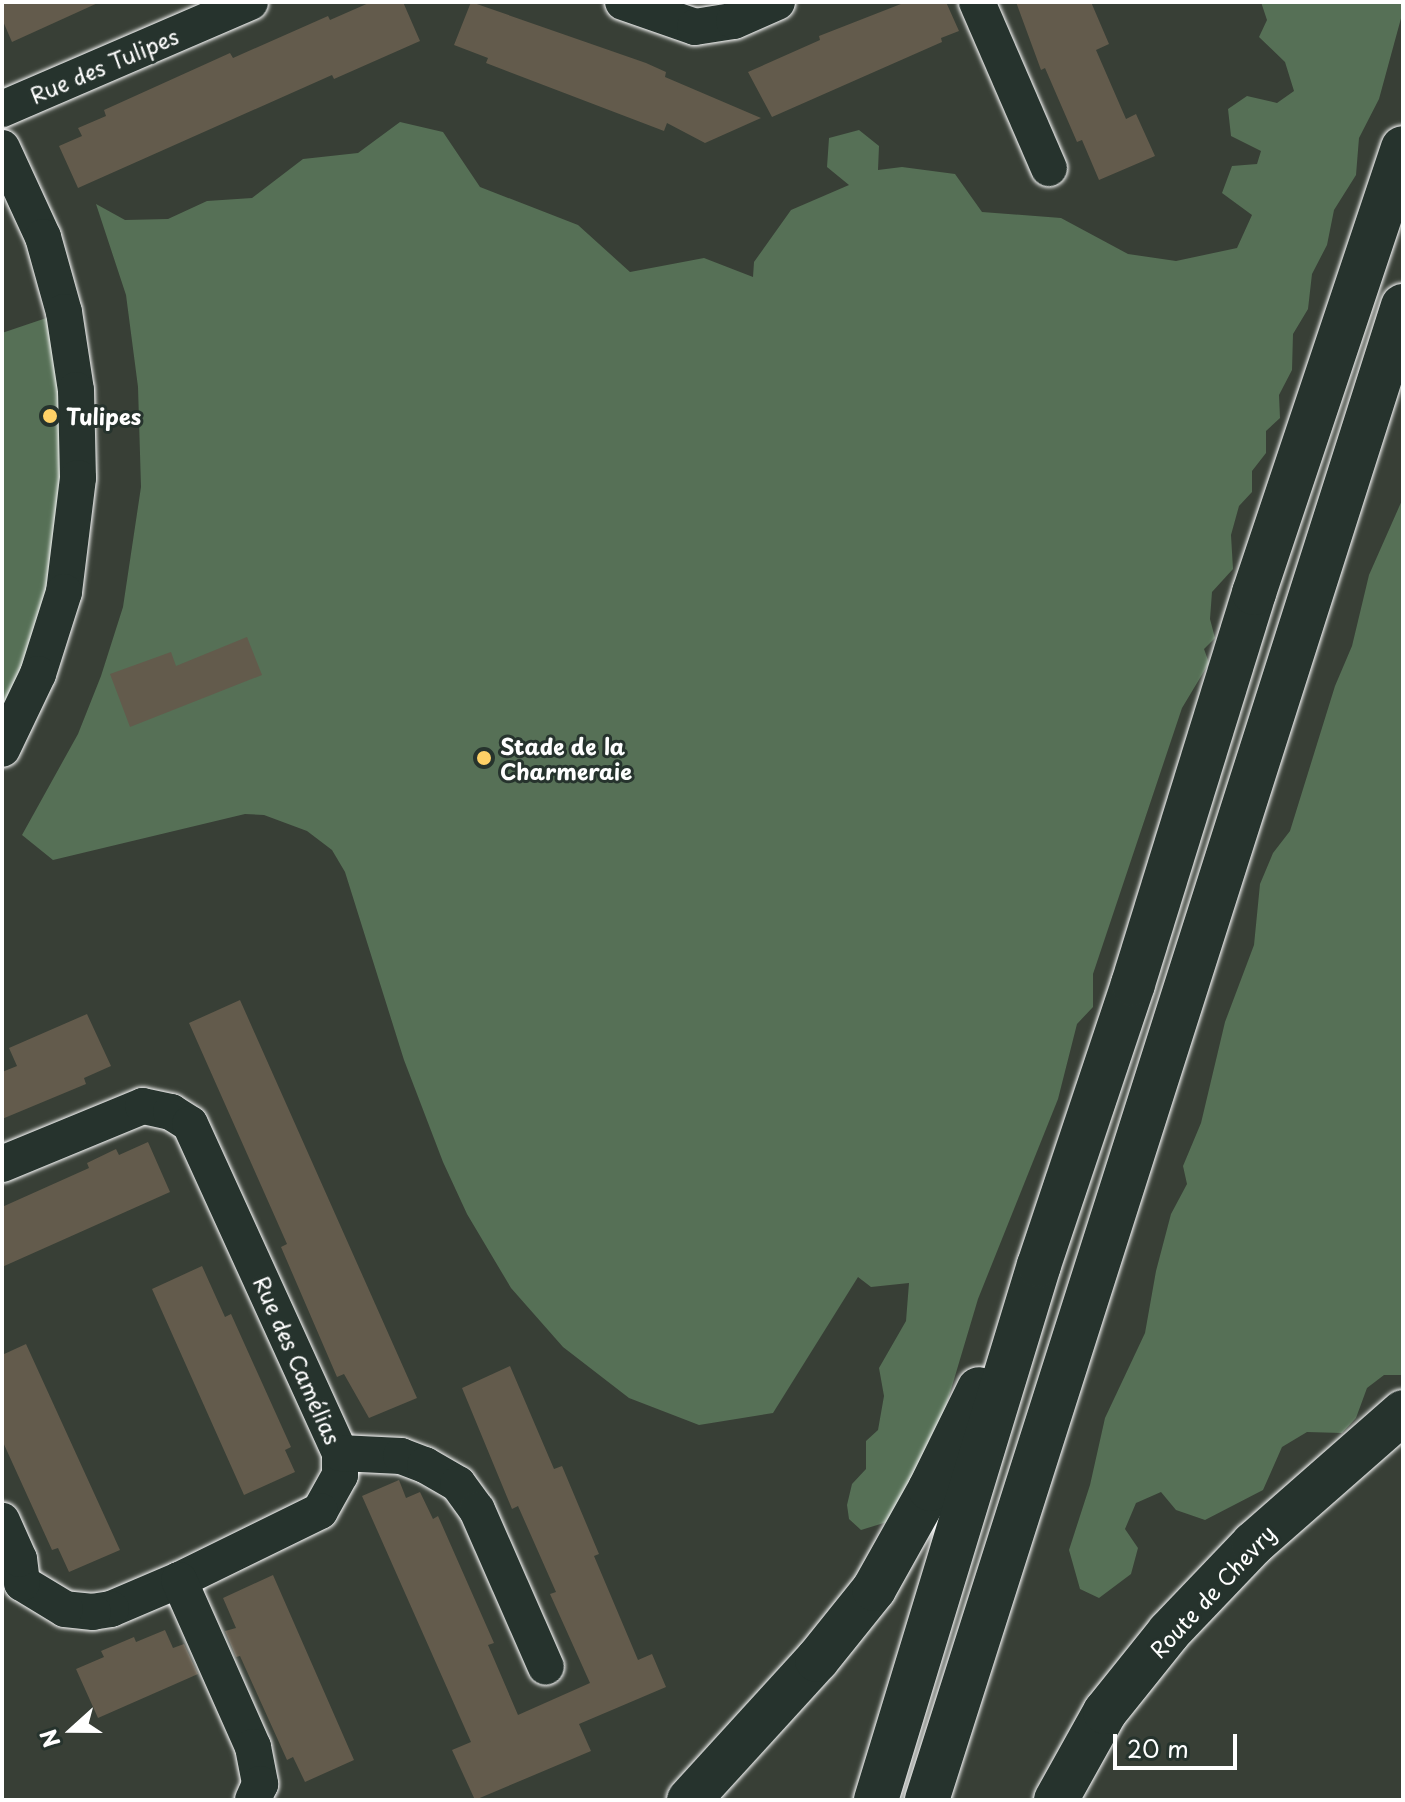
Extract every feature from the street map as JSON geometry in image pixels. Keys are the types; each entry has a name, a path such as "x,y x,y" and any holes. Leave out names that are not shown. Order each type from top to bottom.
{"main road":[{"path":"876,1800 1039,1265 1133,984 1254,593 1403,148"},
{"path":"927,1800 1403,306"},
{"path":"689,1800 817,1660 874,1589 930,1489 1039,1265"},
{"name":"Route de Chevry","path":"1056,1800 1105,1712 1169,1632 1253,1544 1403,1412"}],"street":[{"name":"Rue des Tulipes","path":"2,109 250,2"},
{"path":"623,2 695,27 734,21 777,2"},
{"path":"977,2 1049,168"},
{"path":"2,148 43,237 64,312 76,390 78,478 64,592 38,674 2,749"},
{"name":"Rue des Camélias","path":"2,1164 122,1112 143,1106 171,1112 190,1124 340,1453 340,1475 320,1511 179,1580 111,1609 93,1612 65,1609 12,1588 19,1559 2,1521"},
{"path":"340,1453 401,1456 425,1465 458,1484 477,1510 546,1667"},
{"path":"179,1580 253,1747 260,1784 253,1800"}],"green space":[{"name":"Stade de la Charmeraie","path":"1261,2 1403,2 1403,11 1379,99 1359,138 1356,175 1334,210 1327,245 1312,274 1308,309 1293,334 1292,370 1279,395 1280,418 1266,431 1266,453 1252,471 1252,492 1239,506 1231,535 1233,569 1212,592 1210,619 1215,638 1204,649 1209,663 1182,708 1093,974 1093,1007 1077,1024 1058,1099 978,1299 944,1413 911,1487 887,1522 861,1530 849,1519 847,1505 852,1484 866,1469 866,1441 878,1430 884,1396 879,1368 906,1321 909,1283 871,1287 858,1277 773,1413 699,1425 629,1398 563,1347 511,1288 467,1214 443,1162 404,1060 345,872 332,850 307,831 264,815 245,814 53,860 22,835 78,734 101,676 123,607 141,487 138,387 126,295 96,204 125,220 168,219 207,201 252,198 303,159 358,153 400,122 443,132 480,187 578,225 630,272 704,258 753,277 754,262 791,210 849,185 827,167 829,138 859,130 879,146 878,170 902,167 955,174 982,212 1061,218 1128,254 1176,261 1237,248 1252,215 1222,193 1232,166 1257,164 1261,151 1231,136 1228,109 1247,96 1277,103 1294,91 1285,62 1259,37 1267,20"},
{"path":"64,312 78,478 2,749 2,333"},
{"path":"1403,498 1403,1375 1384,1375 1367,1388 1356,1418 1342,1433 1307,1432 1282,1447 1263,1490 1205,1520 1176,1510 1161,1492 1136,1503 1125,1529 1138,1548 1131,1574 1099,1598 1080,1589 1069,1550 1090,1485 1105,1418 1145,1333 1156,1271 1171,1214 1187,1184 1183,1166 1201,1123 1225,1022 1254,945 1260,884 1273,853 1290,831 1335,686 1352,646 1369,575"}],"building":[{"path":"2,2 100,2 12,42 2,19"},
{"path":"371,2 403,2 420,41 334,79 332,75 78,188 59,146 82,136 78,128 106,116 104,110 230,53 233,58 328,16 330,20"},
{"path":"471,2 646,63 666,72 665,77 761,118 705,143 667,123 664,131 486,63 488,58 454,45"},
{"path":"906,2 946,2 959,31 941,38 942,42 772,117 748,72 820,40 819,36"},
{"path":"1016,2 1091,2 1109,44 1096,50 1126,119 1136,114 1155,156 1099,180 1082,140 1077,142 1045,68 1041,70"},
{"path":"247,637 262,675 130,727 110,674 171,652 176,666"},
{"path":"240,1000 417,1398 369,1418 344,1374 337,1377 281,1247 287,1244 189,1023"},
{"path":"87,1014 111,1066 84,1078 86,1084 2,1119 2,1072 17,1066 9,1048"},
{"path":"148,1142 170,1192 2,1267 2,1207 89,1168 87,1163 116,1149 119,1155"},
{"path":"202,1266 225,1317 231,1314 291,1447 285,1450 295,1472 244,1495 152,1289"},
{"path":"26,1344 120,1550 69,1572 58,1548 52,1550 2,1440 2,1355"},
{"path":"510,1366 554,1469 562,1466 599,1554 594,1556 638,1660 652,1654 666,1687 579,1724 591,1751 475,1800 452,1750 471,1742 362,1496 399,1480 406,1498 420,1492 433,1519 438,1516 494,1643 488,1645 518,1715 590,1683 550,1594 556,1592 518,1506 512,1509 462,1388"},
{"path":"273,1575 354,1760 305,1782 293,1757 287,1760 240,1656 236,1657 225,1631 236,1628 223,1598"},
{"path":"165,1630 173,1648 184,1644 198,1674 98,1718 76,1669 104,1657 101,1651 134,1637 136,1642"}],"place":[{"name":"Tulipes","path":"50,416"},
{"name":"Stade de la Charmeraie","path":"484,758"}]}
